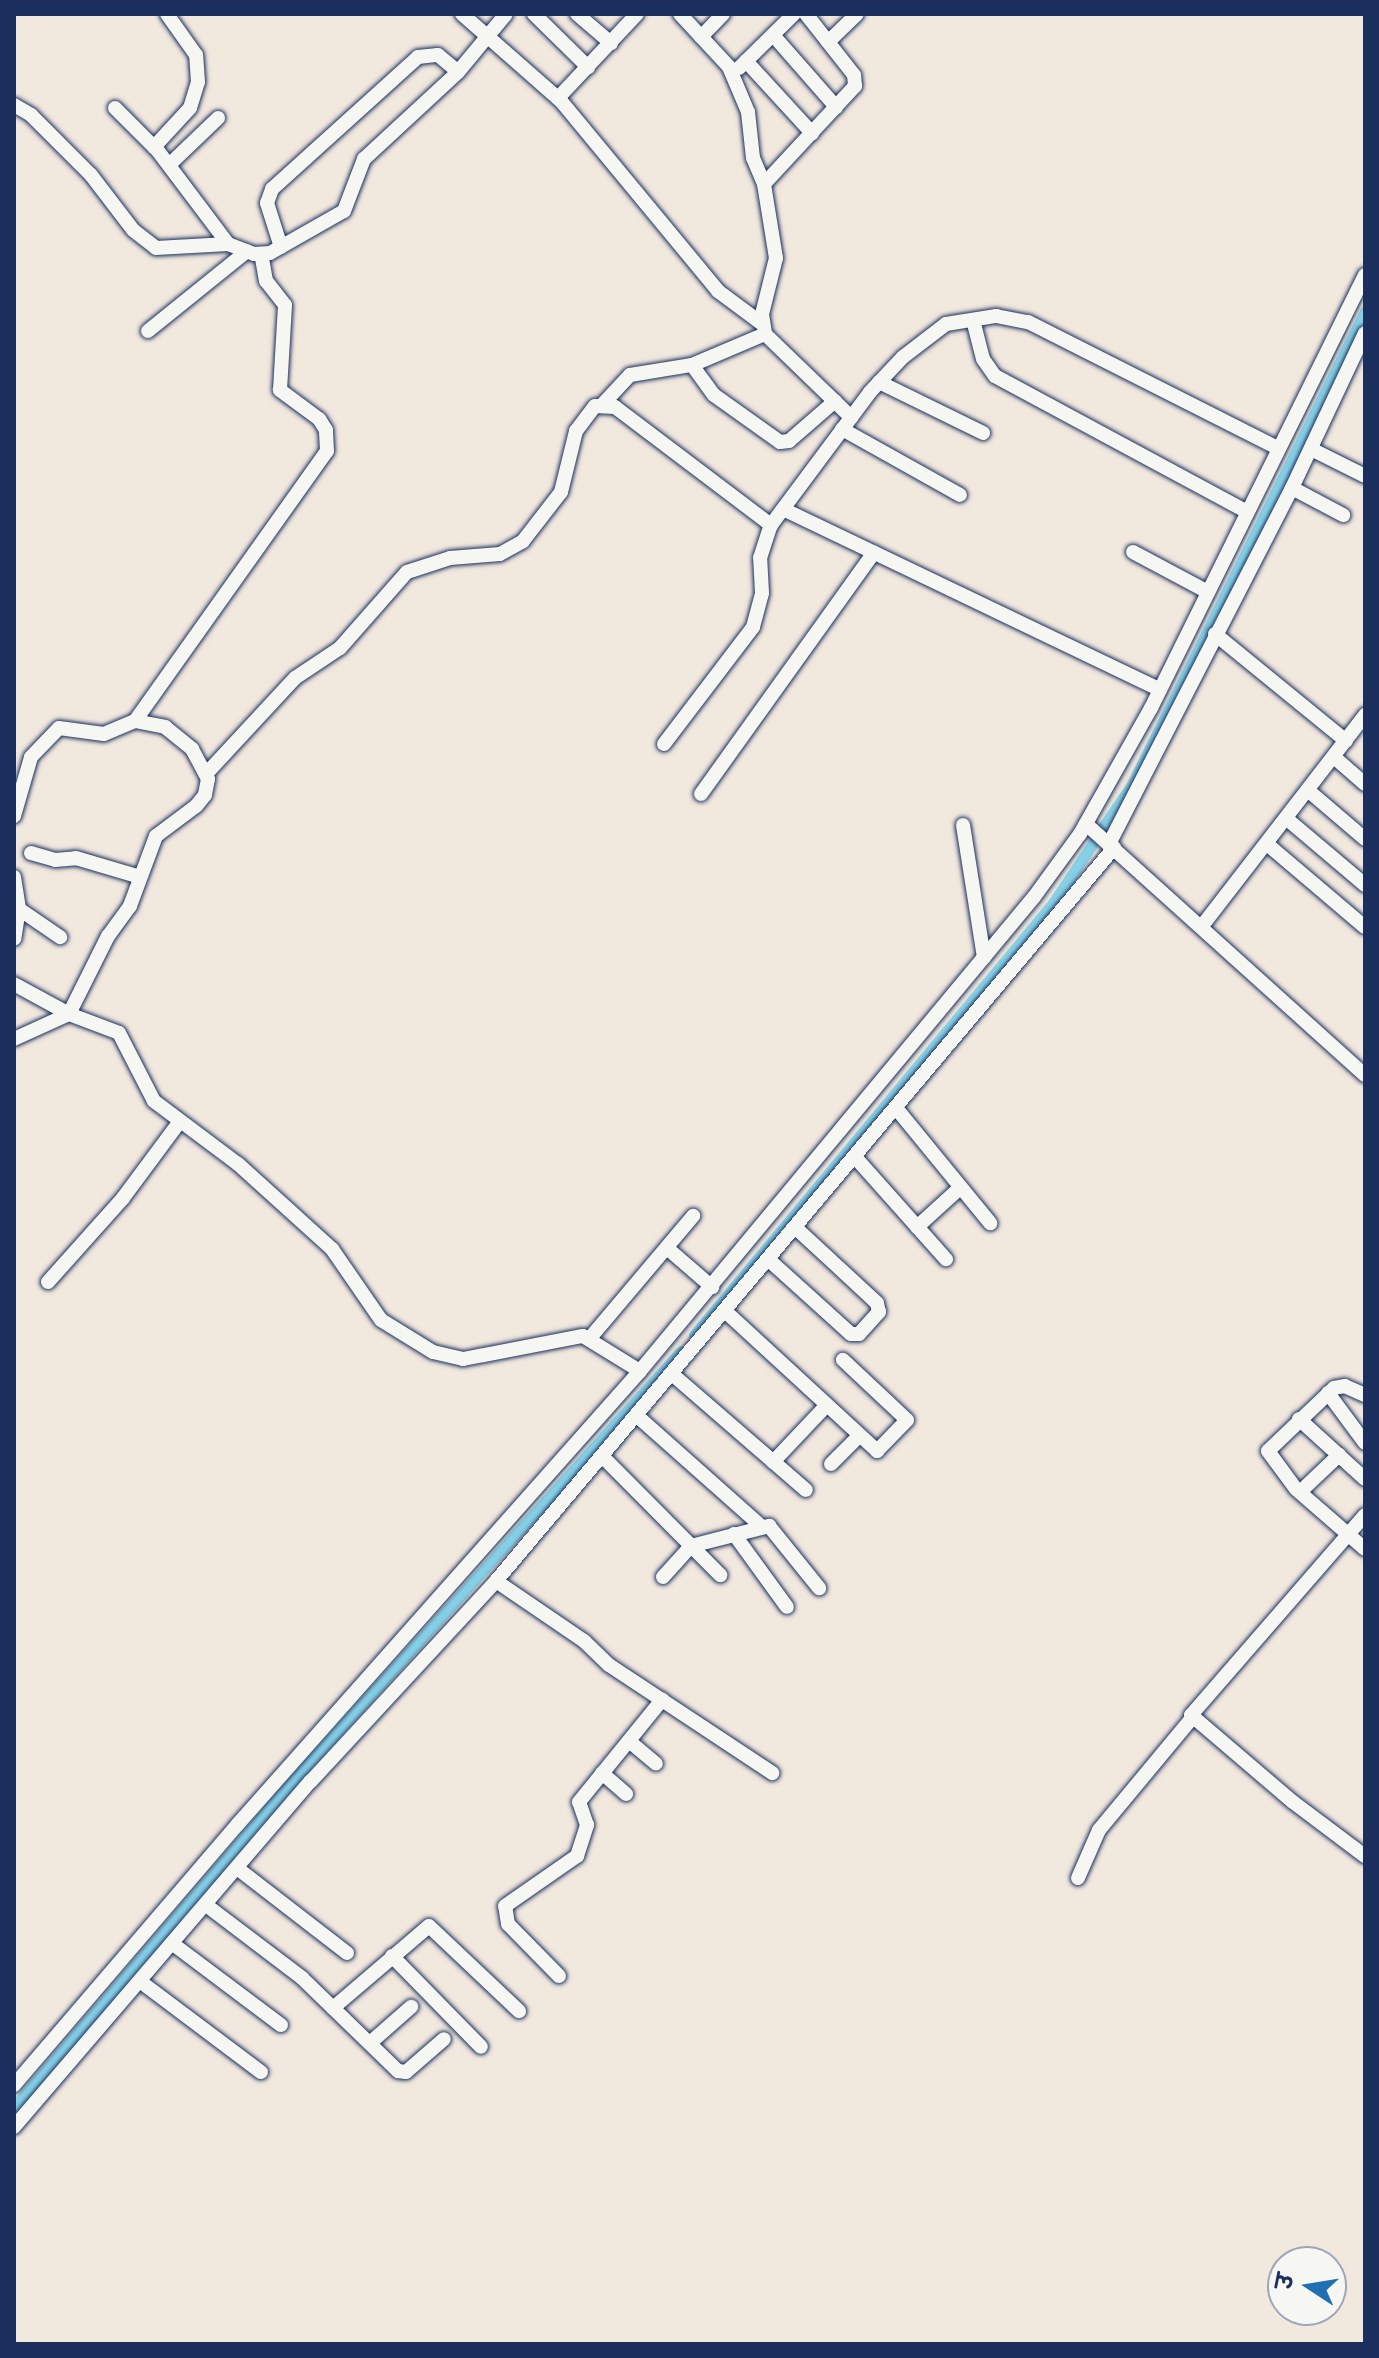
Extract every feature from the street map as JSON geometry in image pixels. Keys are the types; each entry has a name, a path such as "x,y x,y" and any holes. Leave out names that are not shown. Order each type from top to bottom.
{"street":[{"path":"154,147 190,108 198,82 196,55 167,14"},
{"path":"462,14 558,98 643,194 718,291 763,329 851,417"},
{"path":"148,331 254,253 281,247 344,211 364,159 458,72 506,14"},
{"path":"534,14 588,67"},
{"path":"577,14 611,43"},
{"path":"558,98 636,14"},
{"path":"680,14 733,74 748,112 753,158 764,184 776,268 763,329"},
{"path":"701,37 723,14"},
{"path":"733,74 794,14"},
{"path":"764,184 857,80 806,14"},
{"path":"828,42 857,14"},
{"path":"773,35 836,107"},
{"path":"281,247 267,203 272,189 418,57 438,55 458,72"},
{"path":"746,61 812,133"},
{"path":"14,105 41,125 91,175 133,230 156,248 228,244 254,253 264,276 285,305 280,390 319,419 326,430 327,451 135,721 104,734 59,728 51,732 31,757 14,816"},
{"path":"115,108 169,165 228,244"},
{"path":"169,165 218,118"},
{"path":"14,2085 237,1825 640,1371 984,957 1102,838 1160,690 1365,275"},
{"path":"664,744 753,627 762,593 760,558 771,525 879,382 946,324 996,316 1028,322 1279,449"},
{"path":"973,320 983,359 995,376 1248,512"},
{"path":"206,774 295,678 340,648 407,572 450,558 500,554 523,541 561,492 583,417 602,405 630,375 692,365 763,329"},
{"path":"14,2127 237,1868 496,1581 769,1260 896,1108 1102,838 1292,488 1365,333"},
{"path":"692,365 714,395 780,442 789,441 835,401"},
{"path":"879,382 983,433"},
{"path":"602,405 615,407 771,525"},
{"path":"842,429 960,495"},
{"path":"1311,449 1365,476"},
{"path":"1292,488 1343,515"},
{"path":"783,509 1160,690"},
{"path":"701,794 874,552"},
{"path":"1133,552 1208,592"},
{"path":"1215,634 1346,741"},
{"path":"1202,926 1310,792 1365,715"},
{"path":"14,1039 69,1014 108,936 130,906 156,836 205,795 206,774 177,735 135,721"},
{"path":"1334,757 1365,784"},
{"path":"1310,792 1365,839"},
{"path":"1287,819 1365,885"},
{"path":"963,825 984,957"},
{"path":"1102,838 1365,1075"},
{"path":"1267,844 1365,927"},
{"path":"31,853 55,860 76,858 140,877"},
{"path":"14,877 19,909 14,939"},
{"path":"19,909 60,937"},
{"path":"14,984 69,1014 119,1033 142,1087 178,1124 238,1164 332,1249 381,1320 433,1352 463,1359 573,1336 590,1338 640,1371"},
{"path":"896,1108 990,1223"},
{"path":"48,1282 123,1198 178,1124"},
{"path":"855,1157 946,1259"},
{"path":"917,1227 961,1187"},
{"path":"590,1338 693,1216"},
{"path":"769,1260 851,1334 859,1334 879,1312 877,1303 796,1228"},
{"path":"667,1248 712,1287"},
{"path":"725,1311 825,1407 877,1451 907,1420 843,1360"},
{"path":"672,1374 806,1490"},
{"path":"1365,1395 1339,1386 1299,1419 1268,1451 1300,1492 1365,1549"},
{"path":"1328,1393 1365,1443"},
{"path":"773,1462 825,1407"},
{"path":"636,1415 761,1526 776,1530 819,1588"},
{"path":"1299,1419 1365,1479"},
{"path":"831,1464 858,1437"},
{"path":"1300,1492 1339,1455"},
{"path":"602,1456 720,1575"},
{"path":"1078,1878 1099,1830 1192,1718 1198,1704 1365,1515"},
{"path":"663,1577 691,1546 761,1526"},
{"path":"734,1534 787,1607"},
{"path":"496,1581 662,1700 772,1773"},
{"path":"559,1976 508,1924 504,1910 577,1856 587,1825 577,1807 662,1700"},
{"path":"1192,1718 1365,1856"},
{"path":"629,1741 656,1764"},
{"path":"602,1773 626,1794"},
{"path":"237,1868 347,1953"},
{"path":"206,1905 333,2008 403,2073 444,2039"},
{"path":"333,2008 423,1929 433,1927 519,2011"},
{"path":"173,1944 281,2025"},
{"path":"392,1956 481,2047"},
{"path":"141,1982 261,2072"},
{"path":"370,2043 411,2007"}],"waterway":[{"path":"1101,830 1131,786 1365,311"},
{"path":"694,1335 1053,903 1095,840"},
{"path":"14,2107 290,1784 681,1351"}]}
